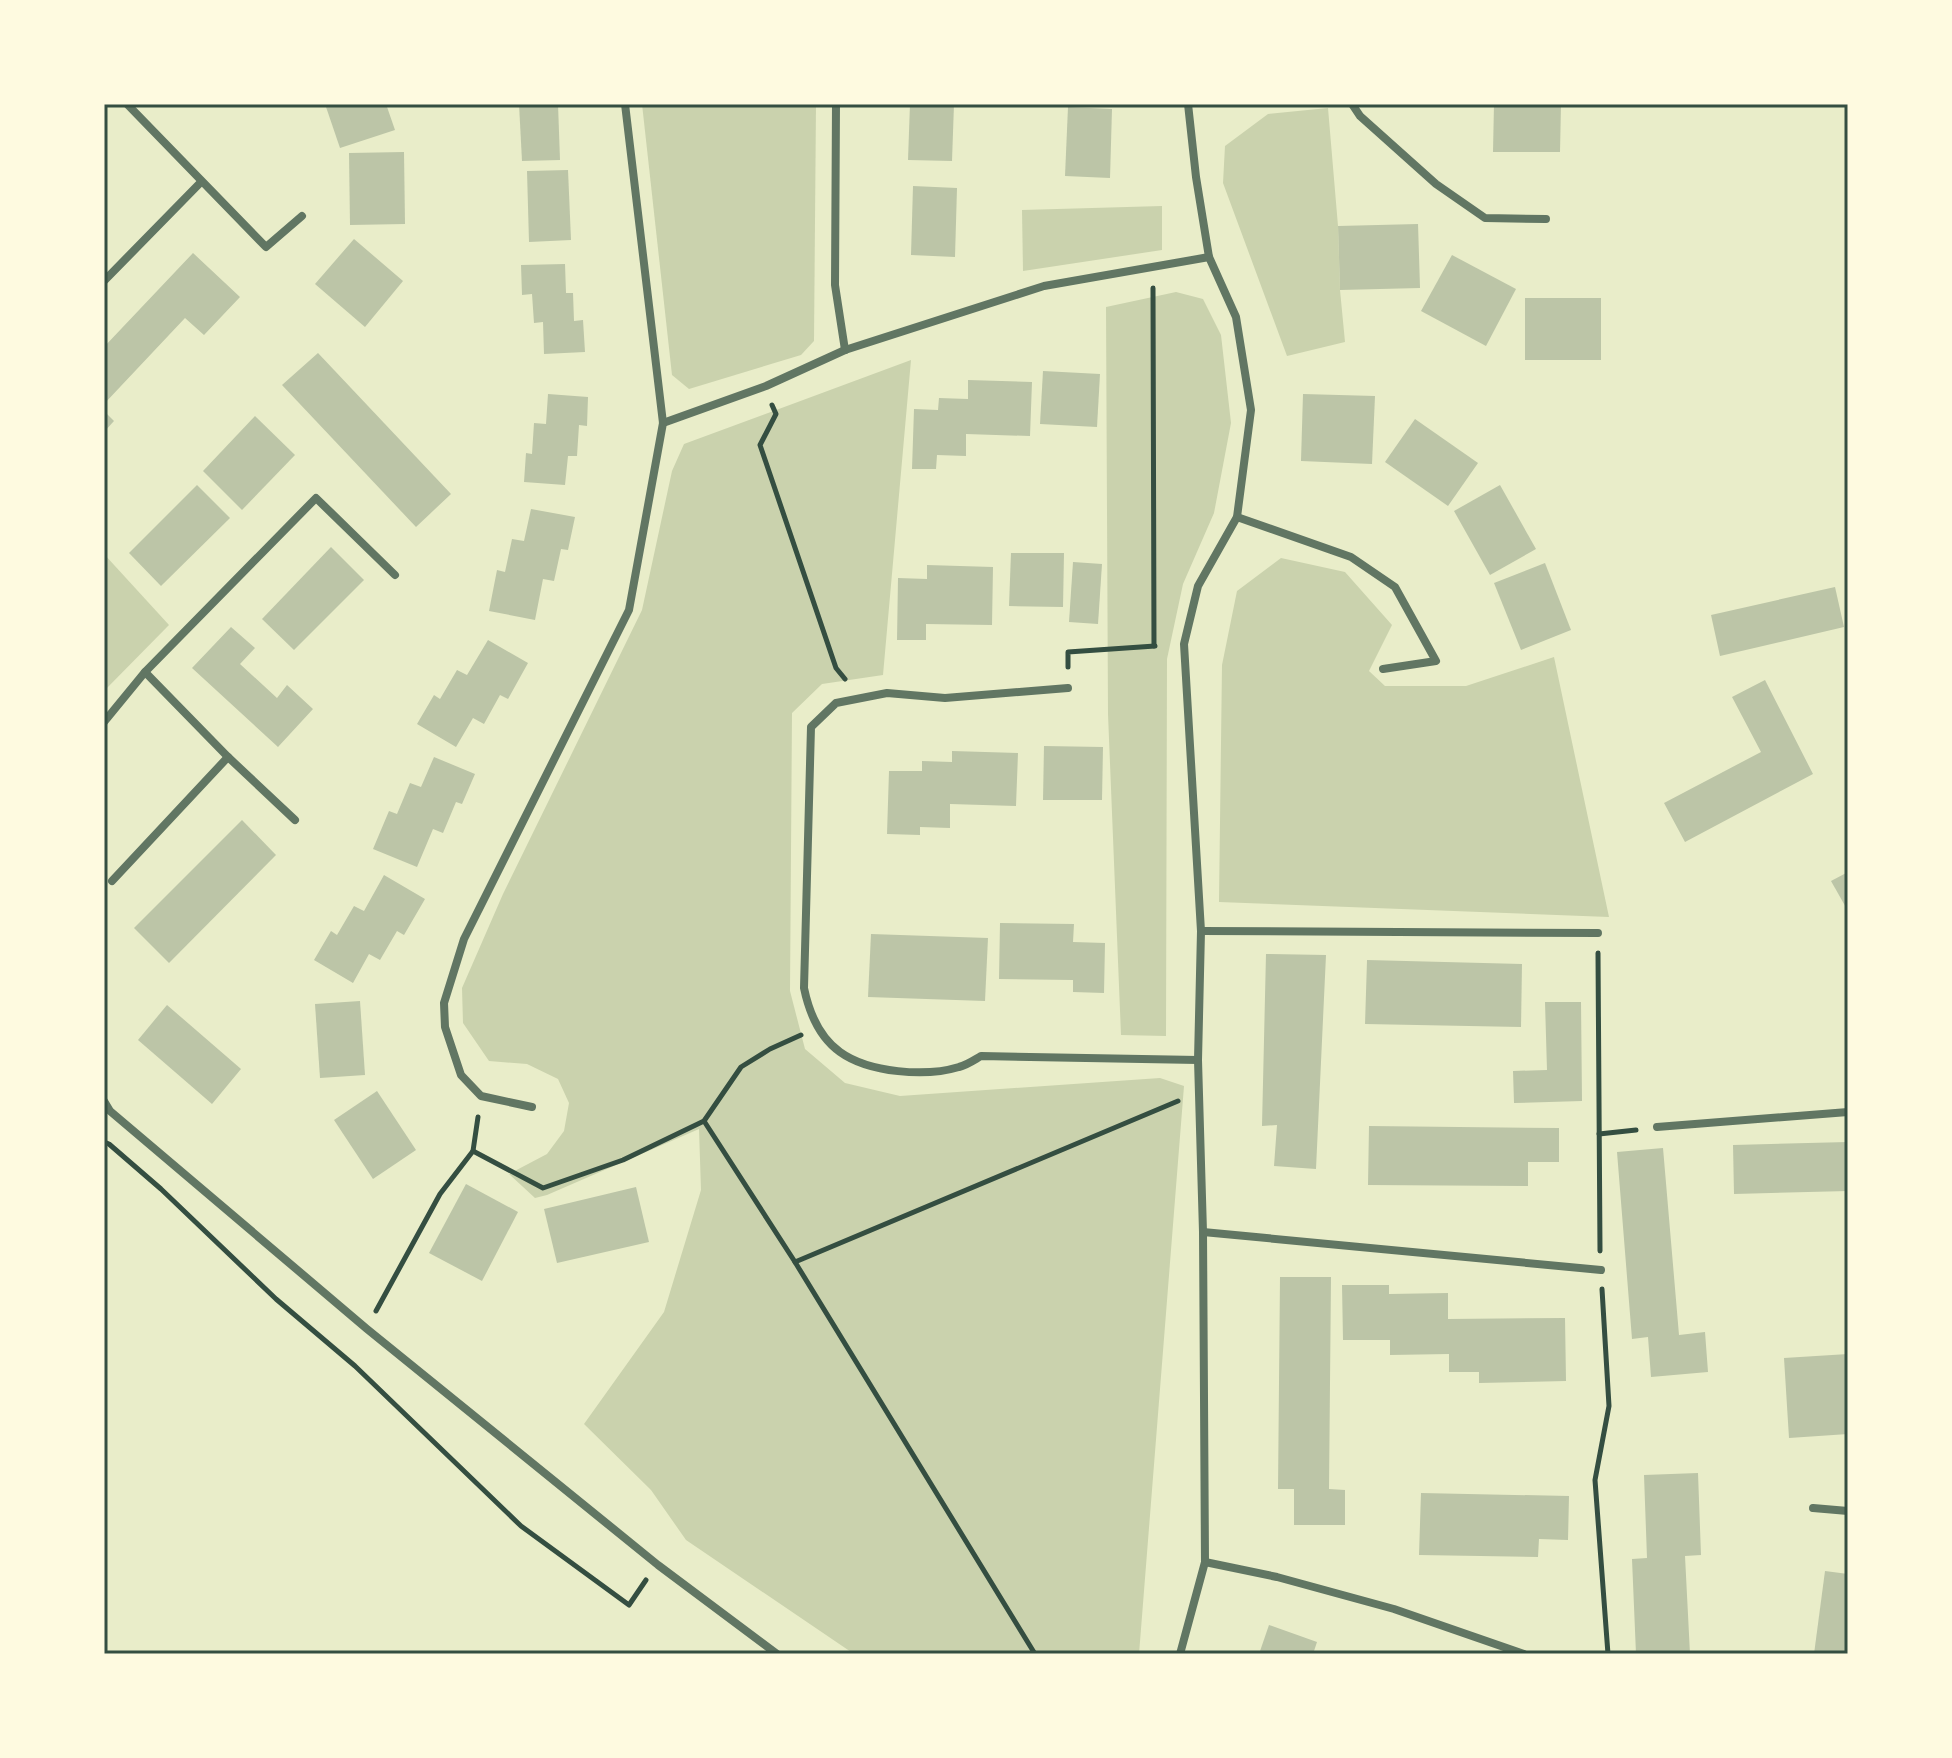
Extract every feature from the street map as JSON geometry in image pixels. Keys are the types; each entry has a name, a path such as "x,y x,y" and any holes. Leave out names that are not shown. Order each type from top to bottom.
{"street":[{"path":"127,104 266,247 302,216"},
{"path":"532,1107 481,1096 461,1075 445,1027 444,1003 464,939 629,610 663,423 625,104"},
{"path":"836,104 835,285 845,350"},
{"path":"1180,1654 1205,1562 1203,1232 1198,1060 1201,931 1184,644 1198,586 1237,517 1251,410 1236,317 1209,257 1188,104"},
{"path":"1352,104 1360,116 1436,184 1485,218 1546,219"},
{"path":"104,281 201,182"},
{"path":"663,423 766,386 845,350 1044,286 1209,257"},
{"path":"104,722 145,672 316,498 395,575"},
{"path":"1237,517 1351,557 1395,587 1436,661 1383,669"},
{"path":"145,672 295,820"},
{"path":"1068,688 945,698 887,693 836,703 811,727 804,988 808,1009 824,1036 840,1052 867,1064 908,1074 960,1067 981,1056 1198,1060"},
{"path":"112,881 228,757"},
{"path":"1201,931 1598,933"},
{"path":"104,1101 110,1111 367,1329 658,1565 777,1654"},
{"path":"1657,1127 1848,1112"},
{"path":"1203,1232 1601,1270"},
{"path":"1813,1508 1848,1511"},
{"path":"1205,1562 1277,1577 1394,1609 1524,1654"}],"path":[{"path":"1153,267 1154,646"},
{"path":"766,386 776,414 760,445 836,668 862,698"},
{"path":"1068,688 1068,652 1184,644"},
{"path":"473,1151 543,1188 623,1160 704,1121 741,1067 770,1049 818,1027"},
{"path":"795,1262 1199,1092"},
{"path":"367,1329 440,1194 473,1151 481,1096"},
{"path":"704,1121 795,1262 1035,1654"},
{"path":"1599,1134 1657,1127"},
{"path":"104,1142 161,1189 276,1299 355,1366 521,1526 629,1605 658,1565"}],"green space":[{"path":"642,104 816,104 814,341 801,355 689,389 672,375"},
{"path":"1328,108 1345,342 1287,356 1223,183 1225,146 1268,114"},
{"path":"1162,206 1162,250 1023,271 1022,210"},
{"path":"1176,292 1203,299 1221,335 1231,423 1214,513 1183,584 1167,659 1166,1036 1121,1035 1108,714 1106,307"},
{"path":"911,360 883,675 822,684 792,713 790,991 805,1049 845,1083 900,1096 1160,1078 1184,1086 1139,1654 854,1654 686,1540 651,1490 584,1424 664,1312 701,1190 699,1129 535,1198 509,1174 547,1154 564,1131 569,1103 558,1079 527,1064 489,1061 463,1023 462,988 503,894 642,610 672,471 684,444"},
{"path":"104,554 169,625 104,691"},
{"path":"1281,558 1345,572 1392,625 1369,671 1385,686 1466,686 1554,657 1609,917 1219,902 1222,665 1237,591"}],"building":[{"path":"325,104 386,104 395,130 340,148"},
{"path":"519,104 558,104 560,160 522,161"},
{"path":"910,104 954,104 952,161 908,160"},
{"path":"1494,104 1561,104 1560,152 1493,152"},
{"path":"1068,107 1112,109 1110,178 1065,176"},
{"path":"404,152 405,224 350,225 349,153"},
{"path":"568,170 571,240 529,242 527,171"},
{"path":"913,186 957,188 955,257 911,255"},
{"path":"1418,224 1420,288 1340,290 1338,226"},
{"path":"354,239 403,281 365,327 315,284"},
{"path":"193,253 240,297 204,335 185,318 104,404 104,347"},
{"path":"1452,255 1516,289 1486,346 1421,311"},
{"path":"565,264 566,293 573,293 574,321 583,320 585,352 544,354 543,322 534,323 532,294 522,295 521,265"},
{"path":"1525,298 1601,298 1601,360 1525,360"},
{"path":"318,353 451,494 416,527 282,385"},
{"path":"1043,371 1100,374 1097,427 1040,424"},
{"path":"968,380 1032,382 1030,436 966,434 966,456 937,455 936,469 912,469 914,409 938,410 939,398 968,399"},
{"path":"548,394 588,397 587,426 579,425 577,456 568,456 565,485 524,482 526,453 532,454 534,423 546,424"},
{"path":"1303,394 1375,396 1372,464 1301,461"},
{"path":"104,411 114,421 104,432"},
{"path":"255,416 295,455 242,510 203,471"},
{"path":"1415,419 1478,463 1448,506 1385,462"},
{"path":"197,485 230,518 161,586 129,553"},
{"path":"1500,485 1536,549 1490,575 1454,511"},
{"path":"531,509 575,517 568,550 561,549 554,581 543,579 535,620 489,611 497,570 505,572 512,539 524,541"},
{"path":"331,547 364,580 294,650 262,619"},
{"path":"1011,553 1064,553 1063,607 1009,606"},
{"path":"1073,562 1102,564 1098,624 1069,622"},
{"path":"1545,563 1571,630 1521,650 1494,583"},
{"path":"927,565 993,567 992,625 926,624 926,640 897,640 898,578 927,579"},
{"path":"1835,587 1844,627 1720,656 1711,615"},
{"path":"231,627 255,648 240,664 277,698 287,685 313,709 278,747 192,668"},
{"path":"488,640 528,663 508,699 500,695 484,724 473,718 456,747 417,724 434,695 440,699 457,670 467,675"},
{"path":"1765,680 1813,774 1685,842 1664,803 1761,752 1732,697"},
{"path":"1044,746 1103,747 1102,800 1043,800"},
{"path":"952,751 1018,753 1016,806 950,804 950,828 920,827 920,835 887,834 889,771 922,771 922,761 952,762"},
{"path":"434,757 475,774 462,804 456,802 443,833 433,829 417,867 373,849 389,811 397,814 410,783 421,787"},
{"path":"242,820 276,855 169,963 134,928"},
{"path":"1848,872 1848,911 1831,881"},
{"path":"384,875 425,899 404,935 397,931 380,960 369,954 353,983 314,960 331,931 337,935 354,906 364,911"},
{"path":"1000,923 1074,924 1073,942 1105,943 1104,993 1073,992 1073,980 999,979"},
{"path":"871,934 988,938 985,1001 868,997"},
{"path":"1266,954 1326,955 1316,1169 1274,1166 1277,1125 1262,1126"},
{"path":"1367,960 1522,964 1521,1027 1365,1024"},
{"path":"360,1001 365,1075 320,1078 315,1004"},
{"path":"1545,1002 1581,1002 1582,1101 1514,1103 1513,1071 1547,1070"},
{"path":"167,1005 241,1069 212,1104 138,1040"},
{"path":"377,1091 416,1150 373,1179 334,1120"},
{"path":"1369,1126 1559,1128 1559,1162 1528,1162 1528,1186 1368,1185"},
{"path":"1848,1142 1848,1191 1734,1194 1733,1145"},
{"path":"1663,1148 1679,1335 1705,1332 1708,1372 1651,1377 1648,1337 1632,1339 1617,1152"},
{"path":"466,1184 518,1212 482,1281 429,1253"},
{"path":"636,1187 649,1242 557,1263 544,1209"},
{"path":"1280,1277 1331,1277 1329,1489 1345,1490 1345,1525 1294,1525 1294,1489 1278,1489"},
{"path":"1342,1285 1389,1285 1389,1294 1448,1293 1448,1319 1565,1318 1566,1381 1479,1383 1479,1372 1449,1372 1449,1354 1390,1355 1390,1340 1343,1340"},
{"path":"1848,1354 1848,1434 1789,1438 1784,1358"},
{"path":"1698,1473 1701,1555 1685,1556 1690,1654 1636,1654 1632,1559 1647,1558 1644,1475"},
{"path":"1421,1493 1569,1496 1568,1540 1539,1539 1538,1557 1419,1555"},
{"path":"1825,1571 1848,1574 1848,1654 1814,1654"},
{"path":"1269,1625 1317,1642 1313,1654 1259,1654"}]}
